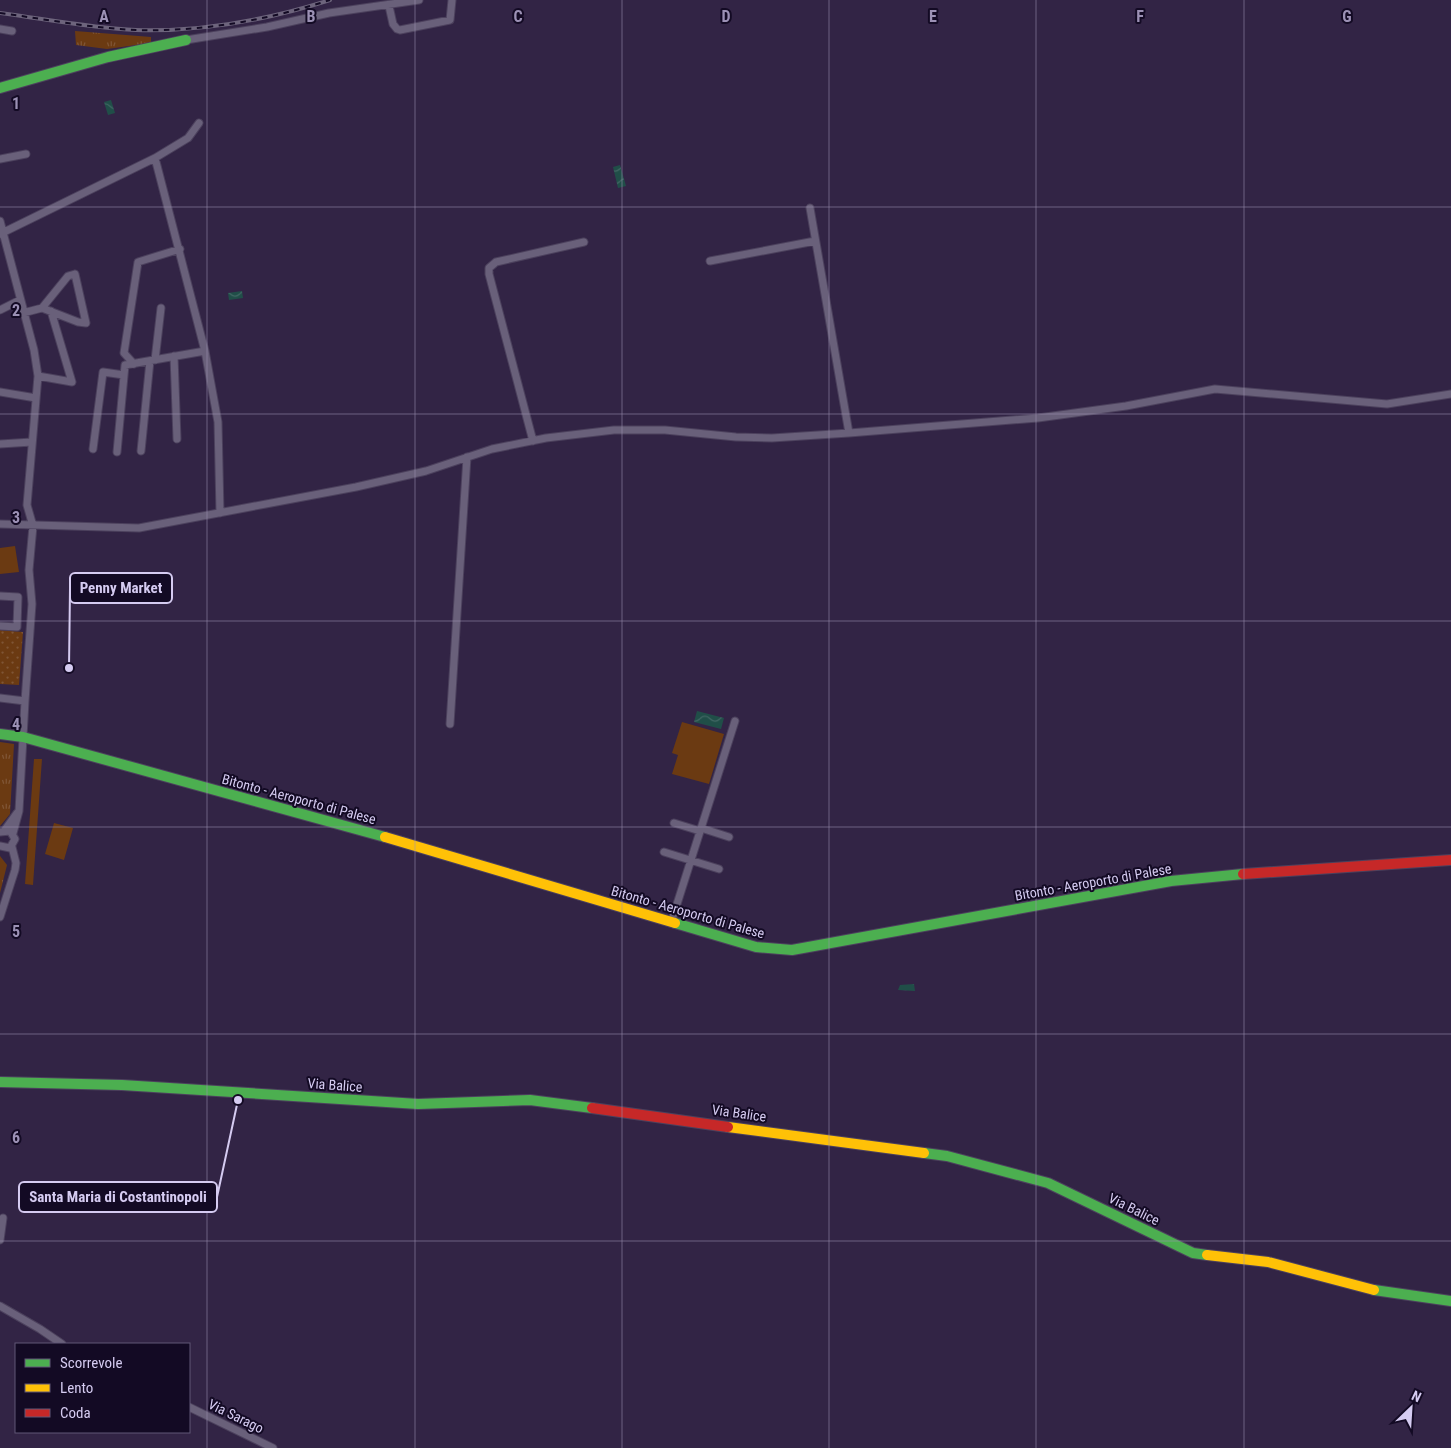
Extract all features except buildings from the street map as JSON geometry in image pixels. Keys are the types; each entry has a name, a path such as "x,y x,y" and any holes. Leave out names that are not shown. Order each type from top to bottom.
{"street":[{"path":"0,88 108,57 186,40 267,27 329,13 389,6 419,0"},
{"path":"389,6 393,24 396,29 400,30 450,20 452,0"},
{"path":"0,28 12,30"},
{"path":"2,234 155,158 188,138 199,123"},
{"path":"0,159 26,154"},
{"path":"155,158 205,350 218,422 220,513"},
{"path":"810,208 849,433"},
{"path":"0,221 34,350 38,376 27,505 33,526 30,570 32,604 19,811 13,833 15,839 12,847 16,863 0,917"},
{"path":"710,261 815,241"},
{"path":"533,441 489,268 496,262 584,242"},
{"path":"134,364 124,353 138,262 180,249"},
{"path":"23,313 42,308 52,310 78,322 86,323 75,274 68,276 42,308"},
{"path":"0,310 20,300"},
{"path":"140,452 161,308"},
{"path":"38,376 72,382 52,310"},
{"path":"118,452 125,365 205,350"},
{"path":"174,356 178,439"},
{"path":"93,449 103,372 124,375"},
{"path":"0,524 122,529 220,513 356,487 426,471 492,448 614,430 665,430 736,437 772,438 1038,418 1126,406 1215,390 1387,404 1451,394"},
{"path":"0,392 36,398"},
{"path":"0,444 32,442"},
{"path":"450,724 467,457"},
{"path":"0,596 18,597 17,627 0,626"},
{"path":"0,698 25,700"},
{"path":"671,923 735,721"},
{"name":"Bitonto - Aeroporto di Palese","path":"0,734 23,737 388,838 756,947 792,950 1171,881 1451,860"},
{"path":"2,832 19,811"},
{"path":"674,823 729,836"},
{"path":"2,832 13,833"},
{"path":"2,847 12,847"},
{"path":"2,847 16,863"},
{"path":"664,852 719,869"},
{"name":"Via Balice","path":"0,1082 113,1084 418,1104 530,1100 947,1156 1048,1183 1193,1253 1268,1262 1363,1288 1451,1301"},
{"path":"0,1240 3,1218"},
{"path":"0,1306 61,1343"},
{"name":"Via Sarago","path":"190,1407 273,1448"}],"green space":[{"path":"75,31 151,37 151,43 107,49 76,45"},
{"path":"15,546 19,572 0,574 0,548"},
{"path":"0,630 23,632 19,685 0,684"},
{"path":"682,722 724,734 709,784 672,774 678,755 672,753"},
{"path":"0,742 14,744 10,814 0,826"},
{"path":"34,759 42,759 33,885 25,884"},
{"path":"54,823 73,828 64,860 45,854"},
{"path":"0,856 7,865 0,893"}],"water":[{"path":"111,100 115,113 108,115 104,102"},
{"path":"620,165 626,186 618,188 613,167"},
{"path":"242,291 243,298 229,300 228,293"},
{"path":"697,711 724,718 721,729 694,722"},
{"path":"914,984 915,991 898,990 900,985"}],"railway":[{"path":"0,13 102,27 161,30 210,27 259,19 330,0"}],"traffic: fast":[{"path":"0,88 108,57 186,40"},
{"path":"0,734 23,737 385,837"},
{"path":"675,923 756,947 792,950 1171,881 1243,874"},
{"path":"0,1082 122,1085 418,1104 530,1100 592,1108"},
{"path":"924,1153 947,1156 1048,1183 1193,1253 1207,1255"},
{"path":"1374,1290 1451,1301"}],"traffic: slow":[{"path":"385,837 675,923"},
{"path":"728,1127 924,1153"},
{"path":"1207,1255 1268,1262 1374,1290"}],"traffic: jam":[{"path":"1243,874 1451,860"},
{"path":"592,1108 728,1127"}],"place":[{"name":"Penny Market","path":"69,668"},
{"name":"Santa Maria di Costantinopoli","path":"238,1100"}]}
